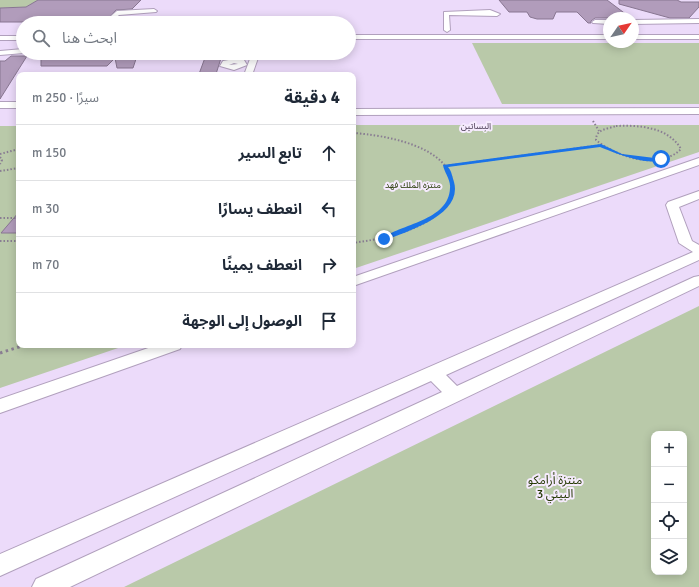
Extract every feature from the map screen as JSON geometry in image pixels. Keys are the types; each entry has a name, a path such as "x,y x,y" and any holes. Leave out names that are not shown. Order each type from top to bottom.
{"street":[{"path":"113,16 115,14 154,11"},
{"path":"130,16 135,12"},
{"path":"447,30 446,13 460,13"},
{"path":"639,22 699,21"},
{"path":"595,22 603,22"},
{"path":"356,30 603,30"},
{"path":"639,30 699,30"},
{"path":"1,36 16,33"},
{"path":"1,36 16,37"},
{"path":"356,37 603,37"},
{"path":"639,37 699,37"},
{"path":"0,49 16,46"},
{"path":"0,49 16,50"},
{"path":"249,72 254,60"},
{"path":"356,104 382,104"},
{"path":"0,105 16,105"},
{"path":"356,112 699,111"},
{"path":"0,113 16,113"},
{"path":"356,281 699,161"},
{"path":"699,195 672,205 686,243 699,250"},
{"path":"0,566 699,255"},
{"path":"44,587 699,280"},
{"path":"0,406 165,348"},
{"path":"434,373 455,395"}],"path":[{"path":"445,166 601,145 621,155 648,160 672,157 678,154 681,149 679,144 673,138 664,133 628,126 616,126 599,131 596,135 596,140 601,145"},
{"path":"356,133 390,138 418,147 445,166 449,171 453,188 451,198 443,209 423,223 408,231 384,239 356,243"},
{"path":"0,154 16,149"},
{"path":"0,157 2,160 0,164"},
{"path":"0,171 16,168"},
{"path":"0,218 16,218"},
{"path":"0,241 16,241"},
{"path":"0,353 16,348"}],"green space":[{"path":"0,0 38,0 26,7 0,8"},
{"path":"472,43 603,43 603,48 639,48 639,43 699,43 699,104 502,104"},
{"name":"منتزه الملك فهد","path":"356,125 699,125 699,152 356,268"},
{"path":"0,126 16,126 16,348 118,348 0,388"},
{"name":"منتزة أرامكو البيئي 3","path":"699,306 699,587 124,587"}],"building":[{"path":"38,0 141,0 132,9 116,10 110,16 16,16 16,22 0,22 0,8 26,7"},
{"path":"499,0 607,0 623,12 603,12 603,18 595,18 591,21 591,23 588,23 577,12 556,12 553,19 537,19 530,17 527,12 509,12"},
{"path":"619,0 677,0 681,2 699,2 699,7 689,18 670,18 619,4"},
{"path":"11,56 16,56 16,60 24,60 0,99 0,61 5,61"},
{"path":"41,60 113,60 107,66 41,66"},
{"path":"115,60 136,60 133,68 117,68"},
{"path":"204,60 220,60 217,72 200,72"},
{"path":"16,216 16,233 1,233"}],"district":[{"name":"البساتين","path":"476,126"}],"route":[{"path":"384,239 408,231 423,223 443,209 451,198 453,188 449,171 445,166 601,145 621,155 648,160 661,159"}]}
